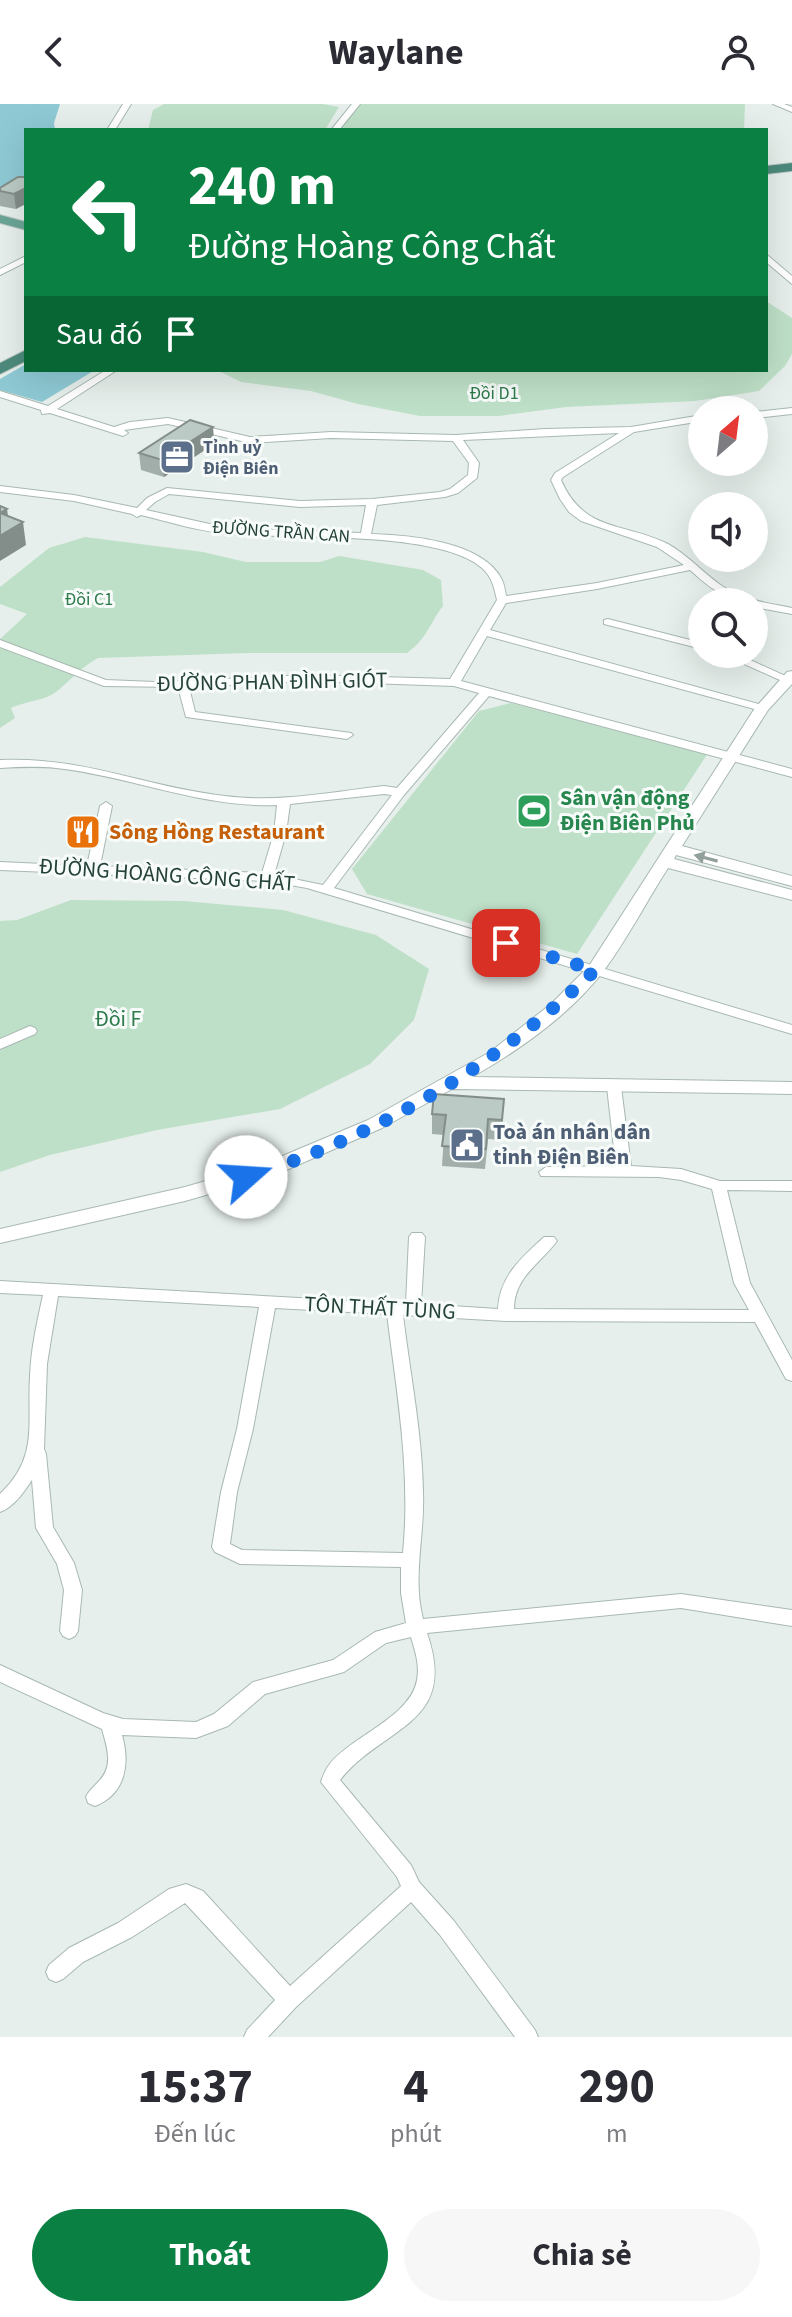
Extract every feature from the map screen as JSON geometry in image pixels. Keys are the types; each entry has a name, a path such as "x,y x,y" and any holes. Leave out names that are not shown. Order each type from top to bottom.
{"highway":[{"path":"768,168 792,165"},
{"path":"0,355 24,342"},
{"path":"0,369 24,356"}],"main road":[{"path":"0,213 24,219"},
{"path":"0,219 24,225"}],"street":[{"path":"112,128 127,104"},
{"path":"337,128 356,104"},
{"path":"777,104 792,110"},
{"path":"768,259 792,281"},
{"path":"0,272 24,260"},
{"path":"780,271 792,269"},
{"path":"45,412 109,372"},
{"path":"0,394 45,412"},
{"path":"0,401 117,434 130,425 168,421 250,440 331,435 456,438 631,430 688,420"},
{"path":"787,412 792,423"},
{"path":"631,430 559,475 556,480 560,496 580,516 661,545 688,565"},
{"path":"137,514 151,500 167,491 300,504 372,502 441,495 473,476 474,463 456,438"},
{"name":"ĐƯỜNG TRẦN CAN","path":"0,489 74,498 137,514 228,531 425,542 467,554 485,565 497,579 502,600"},
{"path":"365,537 372,502"},
{"path":"454,683 502,600 597,586 688,568"},
{"path":"697,572 718,588"},
{"path":"768,607 792,611"},
{"path":"608,622 688,642"},
{"path":"486,632 762,708"},
{"name":"ĐƯỜNG PHAN ĐÌNH GIÓT","path":"0,643 104,683 183,684 310,678 454,683 735,755 792,773"},
{"path":"0,1236 185,1194 268,1170 375,1124 453,1083 525,1035 595,970 735,755 762,708 789,677 765,668"},
{"path":"183,684 190,715 347,735"},
{"path":"326,890 400,792 487,691"},
{"path":"0,764 42,762 76,766 222,800 246,802 384,790 400,792"},
{"path":"267,877 280,833 284,800"},
{"path":"93,869 106,806"},
{"path":"669,855 765,881 792,895"},
{"name":"ĐƯỜNG HOÀNG CÔNG CHẤT","path":"0,866 267,877 326,890 791,1028"},
{"path":"765,881 792,881"},
{"path":"0,1044 30,1031"},
{"path":"453,1083 792,1088"},
{"path":"614,1087 624,1171"},
{"path":"546,1172 624,1171 701,1177 721,1187 792,1186"},
{"path":"721,1187 742,1283 792,1375"},
{"path":"417,1237 404,1308 415,1488 410,1591 427,1661 427,1677 418,1701 386,1733 337,1767 330,1782 404,1871 412,1889 447,1928 528,2037"},
{"path":"506,1315 504,1300 509,1284 549,1241"},
{"name":"TÔN THẤT TÙNG","path":"0,1287 506,1315 760,1316"},
{"path":"52,1289 39,1357 37,1449 45,1528 65,1563 73,1590 69,1631"},
{"path":"268,1301 245,1429 229,1492 221,1547 240,1557 412,1560"},
{"path":"0,1505 21,1482 37,1449"},
{"path":"0,1673 62,1705 109,1723 183,1729 207,1727 234,1710 251,1691 338,1666 381,1637 417,1628 473,1619 681,1601 792,1618"},
{"path":"95,1797 113,1782 118,1771 120,1756 109,1723"},
{"path":"254,2037 289,2000 412,1889"},
{"path":"56,1972 84,1950 125,1930 176,1896 186,1893 196,1898 289,2000"}],"green space":[{"path":"164,104 323,104 339,107 326,128 148,128 153,110"},
{"path":"357,104 745,104 744,128 337,128"},
{"name":"Đồi D1","path":"768,302 792,318 792,354 785,366 759,391 727,396 688,396 688,401 566,407 498,416 420,416 311,391 241,382 221,372 768,372"},
{"name":"Đồi C1","path":"85,537 203,552 246,562 320,562 339,556 423,570 441,580 443,606 423,637 407,653 247,653 98,658 53,694 11,708 15,718 0,728 0,639 27,614 0,604 0,587 49,548"},
{"name":"Sân vận động Điện Biên Phủ","path":"511,703 708,753 577,954 367,894 352,869 479,711"},
{"name":"Đồi F","path":"71,900 184,901 283,910 376,935 429,969 414,1020 370,1064 280,1109 157,1130 50,1155 0,1172 0,921 17,920"}],"water":[{"path":"0,104 60,104 55,128 24,128 24,181 0,192"},
{"path":"24,365 24,372 92,372 42,402 0,390 0,379"}],"building":[{"path":"18,177 24,177 24,189 14,194 0,191"},
{"path":"190,420 213,427 162,460 139,453"},
{"path":"0,513 23,522 0,536"},
{"path":"434,1094 504,1099 502,1120 488,1119 486,1149 442,1146 446,1115 432,1114"}],"place":[{"name":"Tỉnh uỷ Điện Biên","path":"177,457"},
{"name":"Sân vận động Điện Biên Phủ","path":"534,811"},
{"name":"Sông Hồng Restaurant","path":"83,832"},
{"name":"Toà án nhân dân tỉnh Điện Biên","path":"467,1145"}],"route":[{"path":"246,1177 312,1153 453,1083 525,1035 595,970 506,943"}]}
